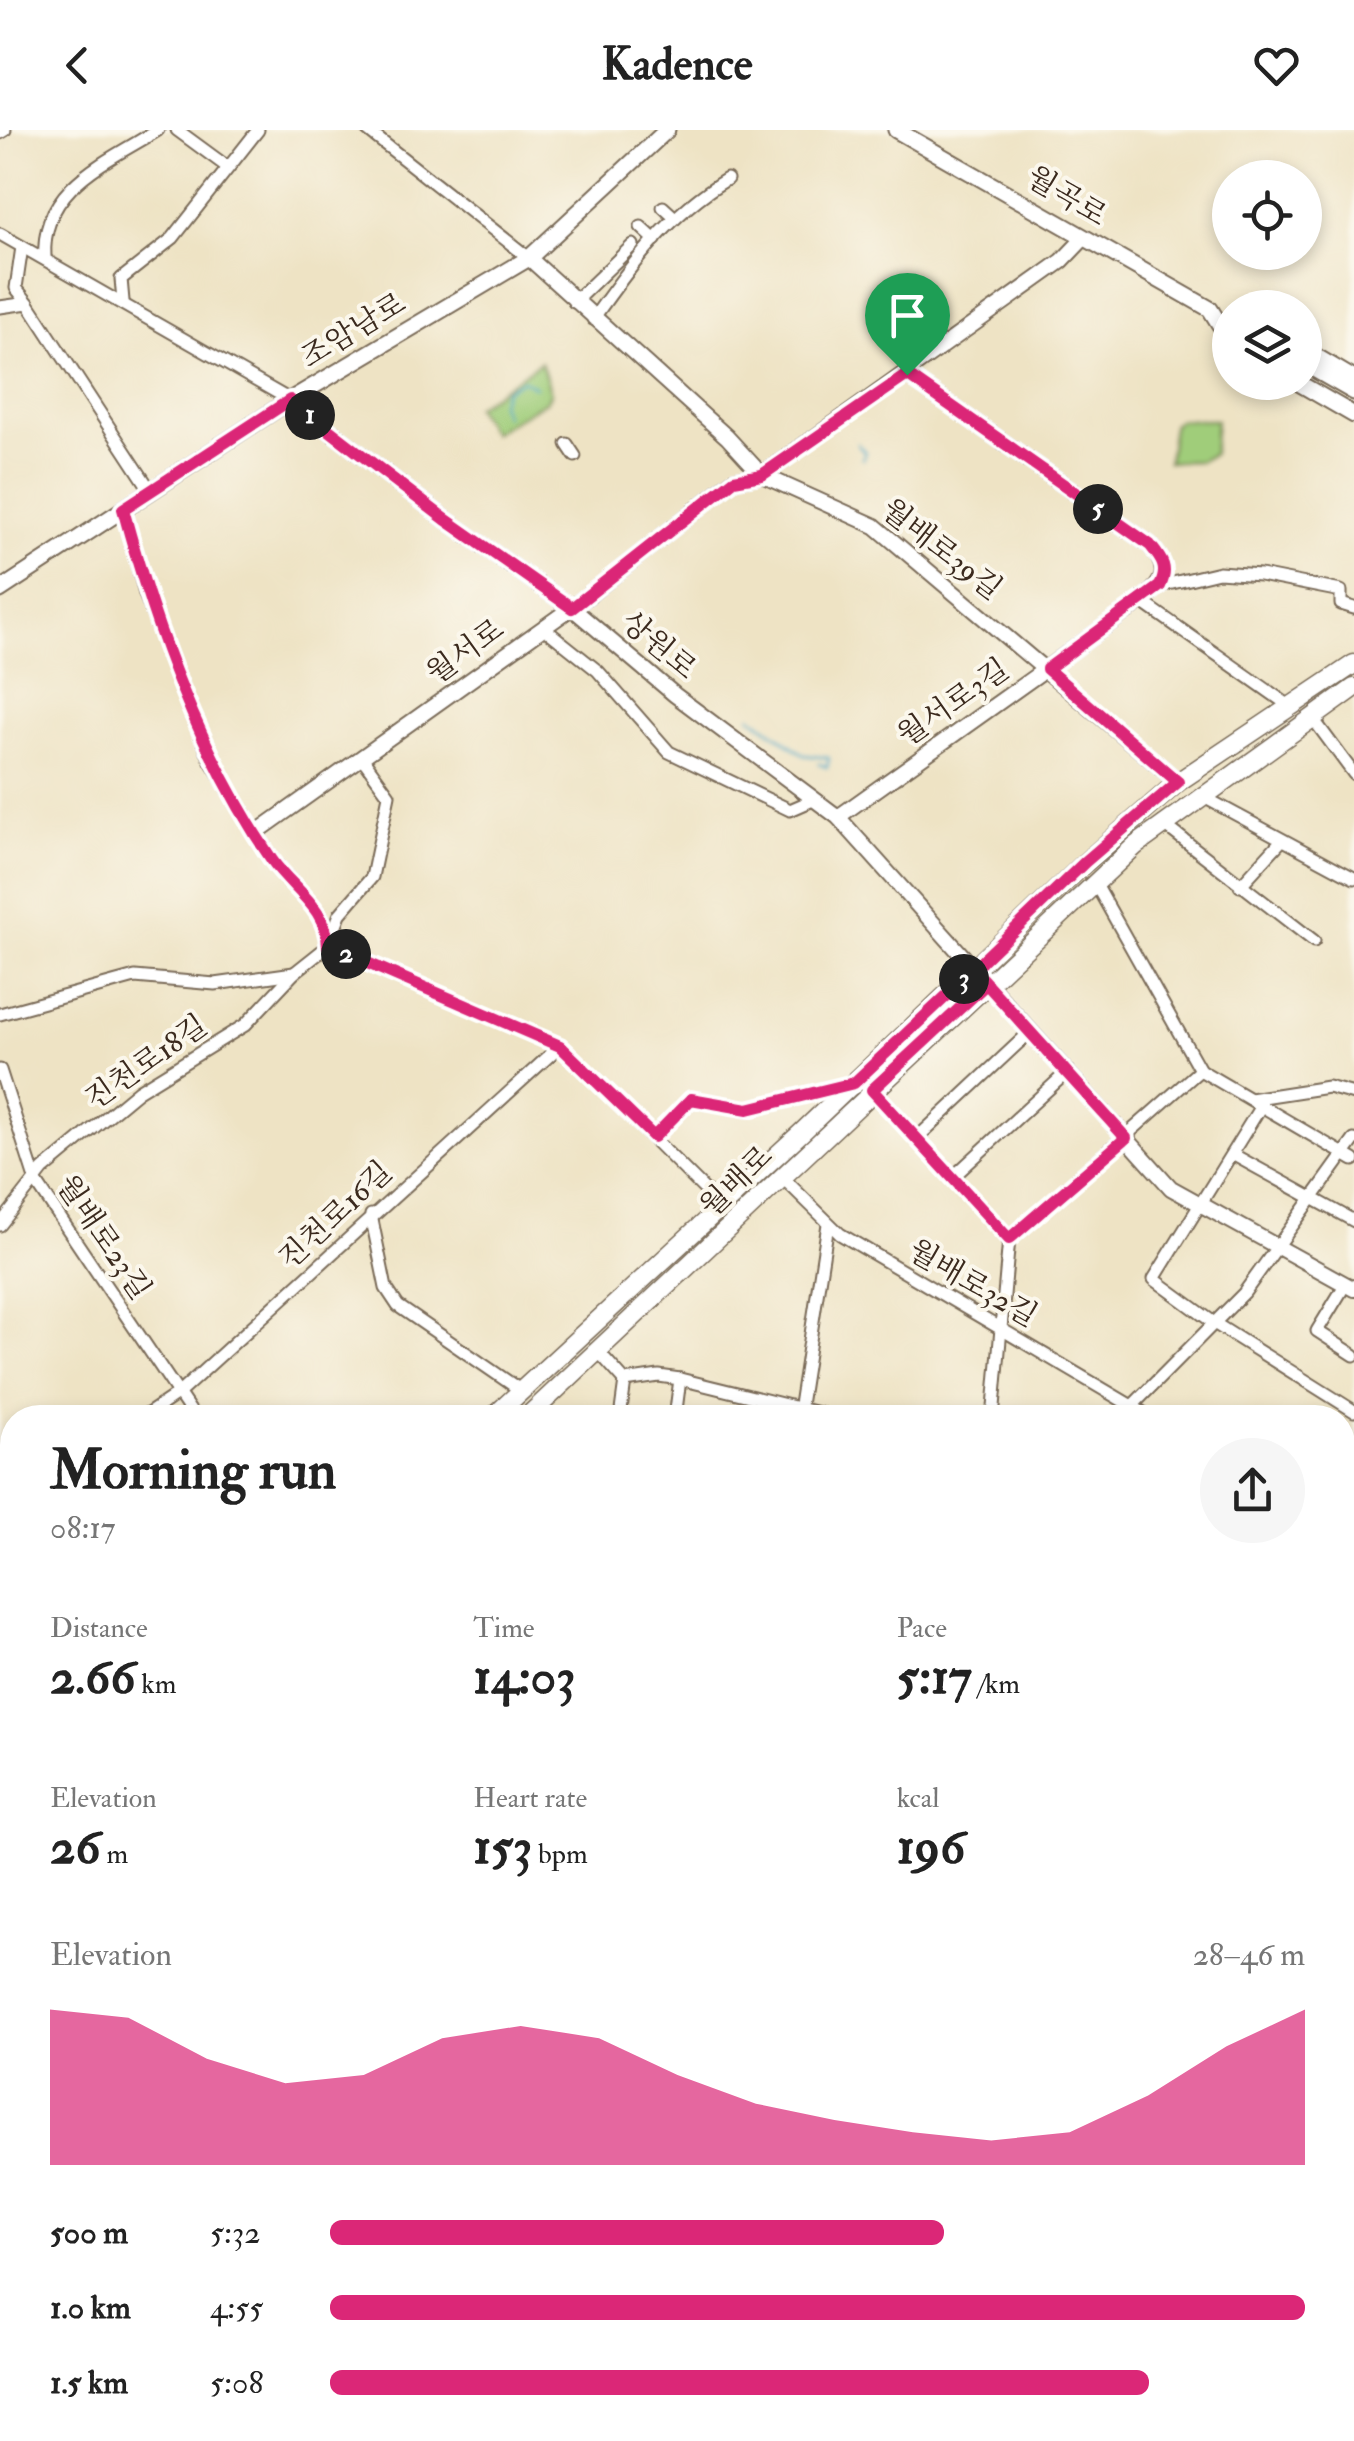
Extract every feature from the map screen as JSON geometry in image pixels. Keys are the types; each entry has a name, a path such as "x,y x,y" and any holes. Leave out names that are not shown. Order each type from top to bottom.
{"main road":[{"name":"조암남로","path":"0,590 290,400 529,258 667,130"},
{"name":"월곡로","path":"896,130 1210,309"},
{"path":"1322,360 1354,379"},
{"path":"1322,374 1354,392"},
{"path":"1322,386 1354,406"},
{"path":"1322,396 1354,415"},
{"name":"월배로","path":"540,1405 872,1090 980,977 1058,887 1178,782 1354,664"},
{"name":"월배로","path":"507,1405 854,1083 1162,824 1354,688"}],"street":[{"path":"45,258 43,234 66,188 158,130"},
{"path":"176,130 226,166"},
{"path":"123,301 121,279 173,238 258,130"},
{"path":"367,130 529,258"},
{"path":"593,320 629,268 676,218 700,195 727,180"},
{"path":"664,206 676,218"},
{"path":"641,227 655,240"},
{"name":"상원로","path":"0,234 290,400 445,519 572,608 675,696 838,816 1171,1188 1350,1287"},
{"name":"월서로","path":"258,832 572,608 734,480 762,475 907,375 1062,261 1083,239"},
{"path":"574,302 633,245"},
{"path":"22,246 16,288 151,491"},
{"name":"월배로39길","path":"529,258 593,320 727,437 762,475 875,526 1178,782"},
{"path":"0,306 28,303"},
{"path":"907,375 1150,545 1163,561 1165,575 1160,586"},
{"path":"567,444 575,456"},
{"path":"123,509 146,594 211,760 272,859 328,924 328,946"},
{"path":"1160,586 1219,572 1260,575 1342,592 1340,604 1354,608"},
{"name":"월서로3길","path":"838,816 1160,586"},
{"path":"1141,601 1291,707"},
{"path":"544,628 598,671 670,752 790,810 812,800"},
{"path":"1311,716 1354,774"},
{"path":"328,946 340,914 372,877 388,795 363,758"},
{"path":"1200,794 1354,878"},
{"path":"1162,824 1314,940"},
{"path":"1240,886 1282,840"},
{"path":"1095,883 1200,1070 1348,1157"},
{"path":"328,946 560,1046"},
{"name":"진천로18길","path":"0,1224 43,1170 138,1091 245,1025 294,973 328,946"},
{"path":"0,1014 136,977 216,984 294,973"},
{"path":"917,1138 1029,1032"},
{"name":"월배로","path":"560,1046 721,1206"},
{"name":"진천로16길","path":"161,1405 560,1046"},
{"name":"월배로23길","path":"0,1070 36,1182 187,1405"},
{"path":"995,1405 1009,1239 1200,1070"},
{"path":"952,1177 1066,1073"},
{"path":"654,1137 691,1099 748,1109 854,1083"},
{"path":"1256,1102 1328,1088 1354,1094"},
{"path":"872,1090 1009,1239"},
{"path":"1256,1102 1232,1154 1154,1279 1214,1323 1344,1405"},
{"path":"1133,1405 1214,1323 1279,1248 1313,1198 1348,1157 1354,1140"},
{"path":"1232,1154 1354,1221"},
{"name":"월배로32길","path":"781,1176 840,1234 1130,1405"},
{"path":"371,1215 386,1288 398,1306 522,1392"},
{"path":"800,1405 828,1224"},
{"path":"1350,1287 1317,1331 1354,1355"},
{"path":"598,1351 625,1381 622,1405"},
{"path":"625,1381 659,1376 680,1379 777,1405"},
{"path":"677,1405 680,1379"}],"green space":[{"path":"541,362 551,393 546,401 492,433 475,407"},
{"path":"1179,420 1216,420 1213,454 1200,461 1168,462 1173,424"}],"waterway":[{"path":"505,416 500,403 505,390 523,380 536,387"},
{"path":"857,443 865,452 862,459"},
{"path":"751,716 804,755 829,758 827,767 819,764"}],"route":[{"path":"907,375 762,475 734,480 572,608 445,519 290,400 123,509 146,594 211,760 272,859 328,924 328,946 560,1046 654,1137 691,1099 748,1109 854,1083 974,970 1126,1138 1009,1239 872,1090 986,984 974,970 983,960 1044,899 1178,782 1047,669 1160,586 1165,575 1163,561 1150,545 907,375"}]}
